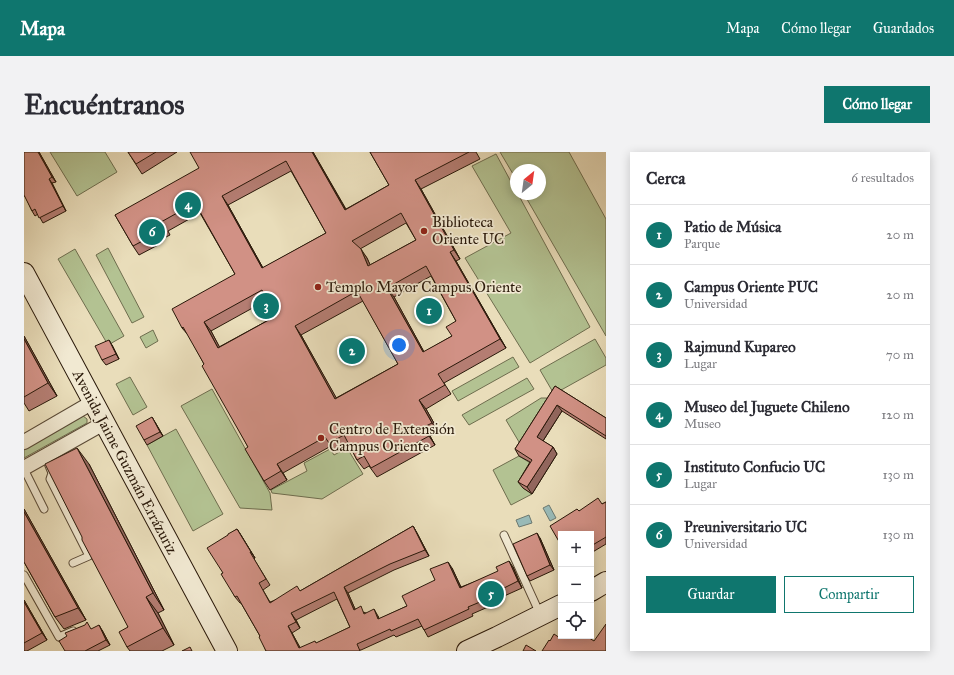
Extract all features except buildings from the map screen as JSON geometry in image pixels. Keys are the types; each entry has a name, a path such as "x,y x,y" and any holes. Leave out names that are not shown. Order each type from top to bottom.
{"main road":[{"name":"Avenida Jaime Guzmán Errázuriz","path":"24,273 227,651"},
{"path":"594,589 606,582"},
{"path":"467,651 558,608"}],"street":[{"path":"24,442 93,402"},
{"path":"24,469 104,423"}],"lane":[{"path":"45,456 52,472 50,479 89,556 73,563"},
{"path":"24,469 44,509"},
{"path":"504,534 541,616"},
{"path":"24,575 59,637 79,628"}],"green space":[{"path":"50,152 105,152 117,172 77,196"},
{"path":"500,152 569,152 606,219 606,336 527,200 546,200 546,164 510,164 510,169"},
{"path":"496,154 510,180 510,200 521,200 590,327 530,363 465,258 511,233 472,166"},
{"path":"108,248 144,317 132,323 96,255"},
{"path":"75,249 124,336 108,345 58,259"},
{"path":"153,330 158,341 146,348 140,337"},
{"path":"595,339 606,358 606,365 554,394 540,370"},
{"path":"513,357 519,367 458,401 452,391"},
{"path":"130,377 147,407 133,415 116,384"},
{"path":"527,378 534,389 469,425 462,415"},
{"path":"212,389 270,493 272,510 240,508 181,406"},
{"path":"541,398 553,398 522,447 506,420"},
{"path":"83,416 87,419 87,423 24,458 24,450"},
{"path":"176,429 223,514 193,531 147,445"},
{"path":"347,448 363,474 322,499 272,493 271,490 307,471 304,463 330,449 334,455"},
{"path":"519,456 535,466 523,488 532,494 511,505 493,470"}],"water":[{"path":"549,505 556,518 550,521 543,508"},
{"path":"529,515 532,523 519,527 516,520"}],"place":[{"name":"Museo del Juguete Chileno","path":"188,205"},
{"name":"Biblioteca Oriente UC","path":"424,231"},
{"name":"Preuniversitario UC","path":"152,232"},
{"name":"Templo Mayor Campus Oriente","path":"318,287"},
{"name":"Rajmund Kupareo","path":"266,306"},
{"name":"Patio de Música","path":"429,311"},
{"name":"Campus Oriente PUC","path":"352,351"},
{"name":"Centro de Extensión Campus Oriente","path":"321,438"},
{"name":"Instituto Confucio UC","path":"491,594"}]}
